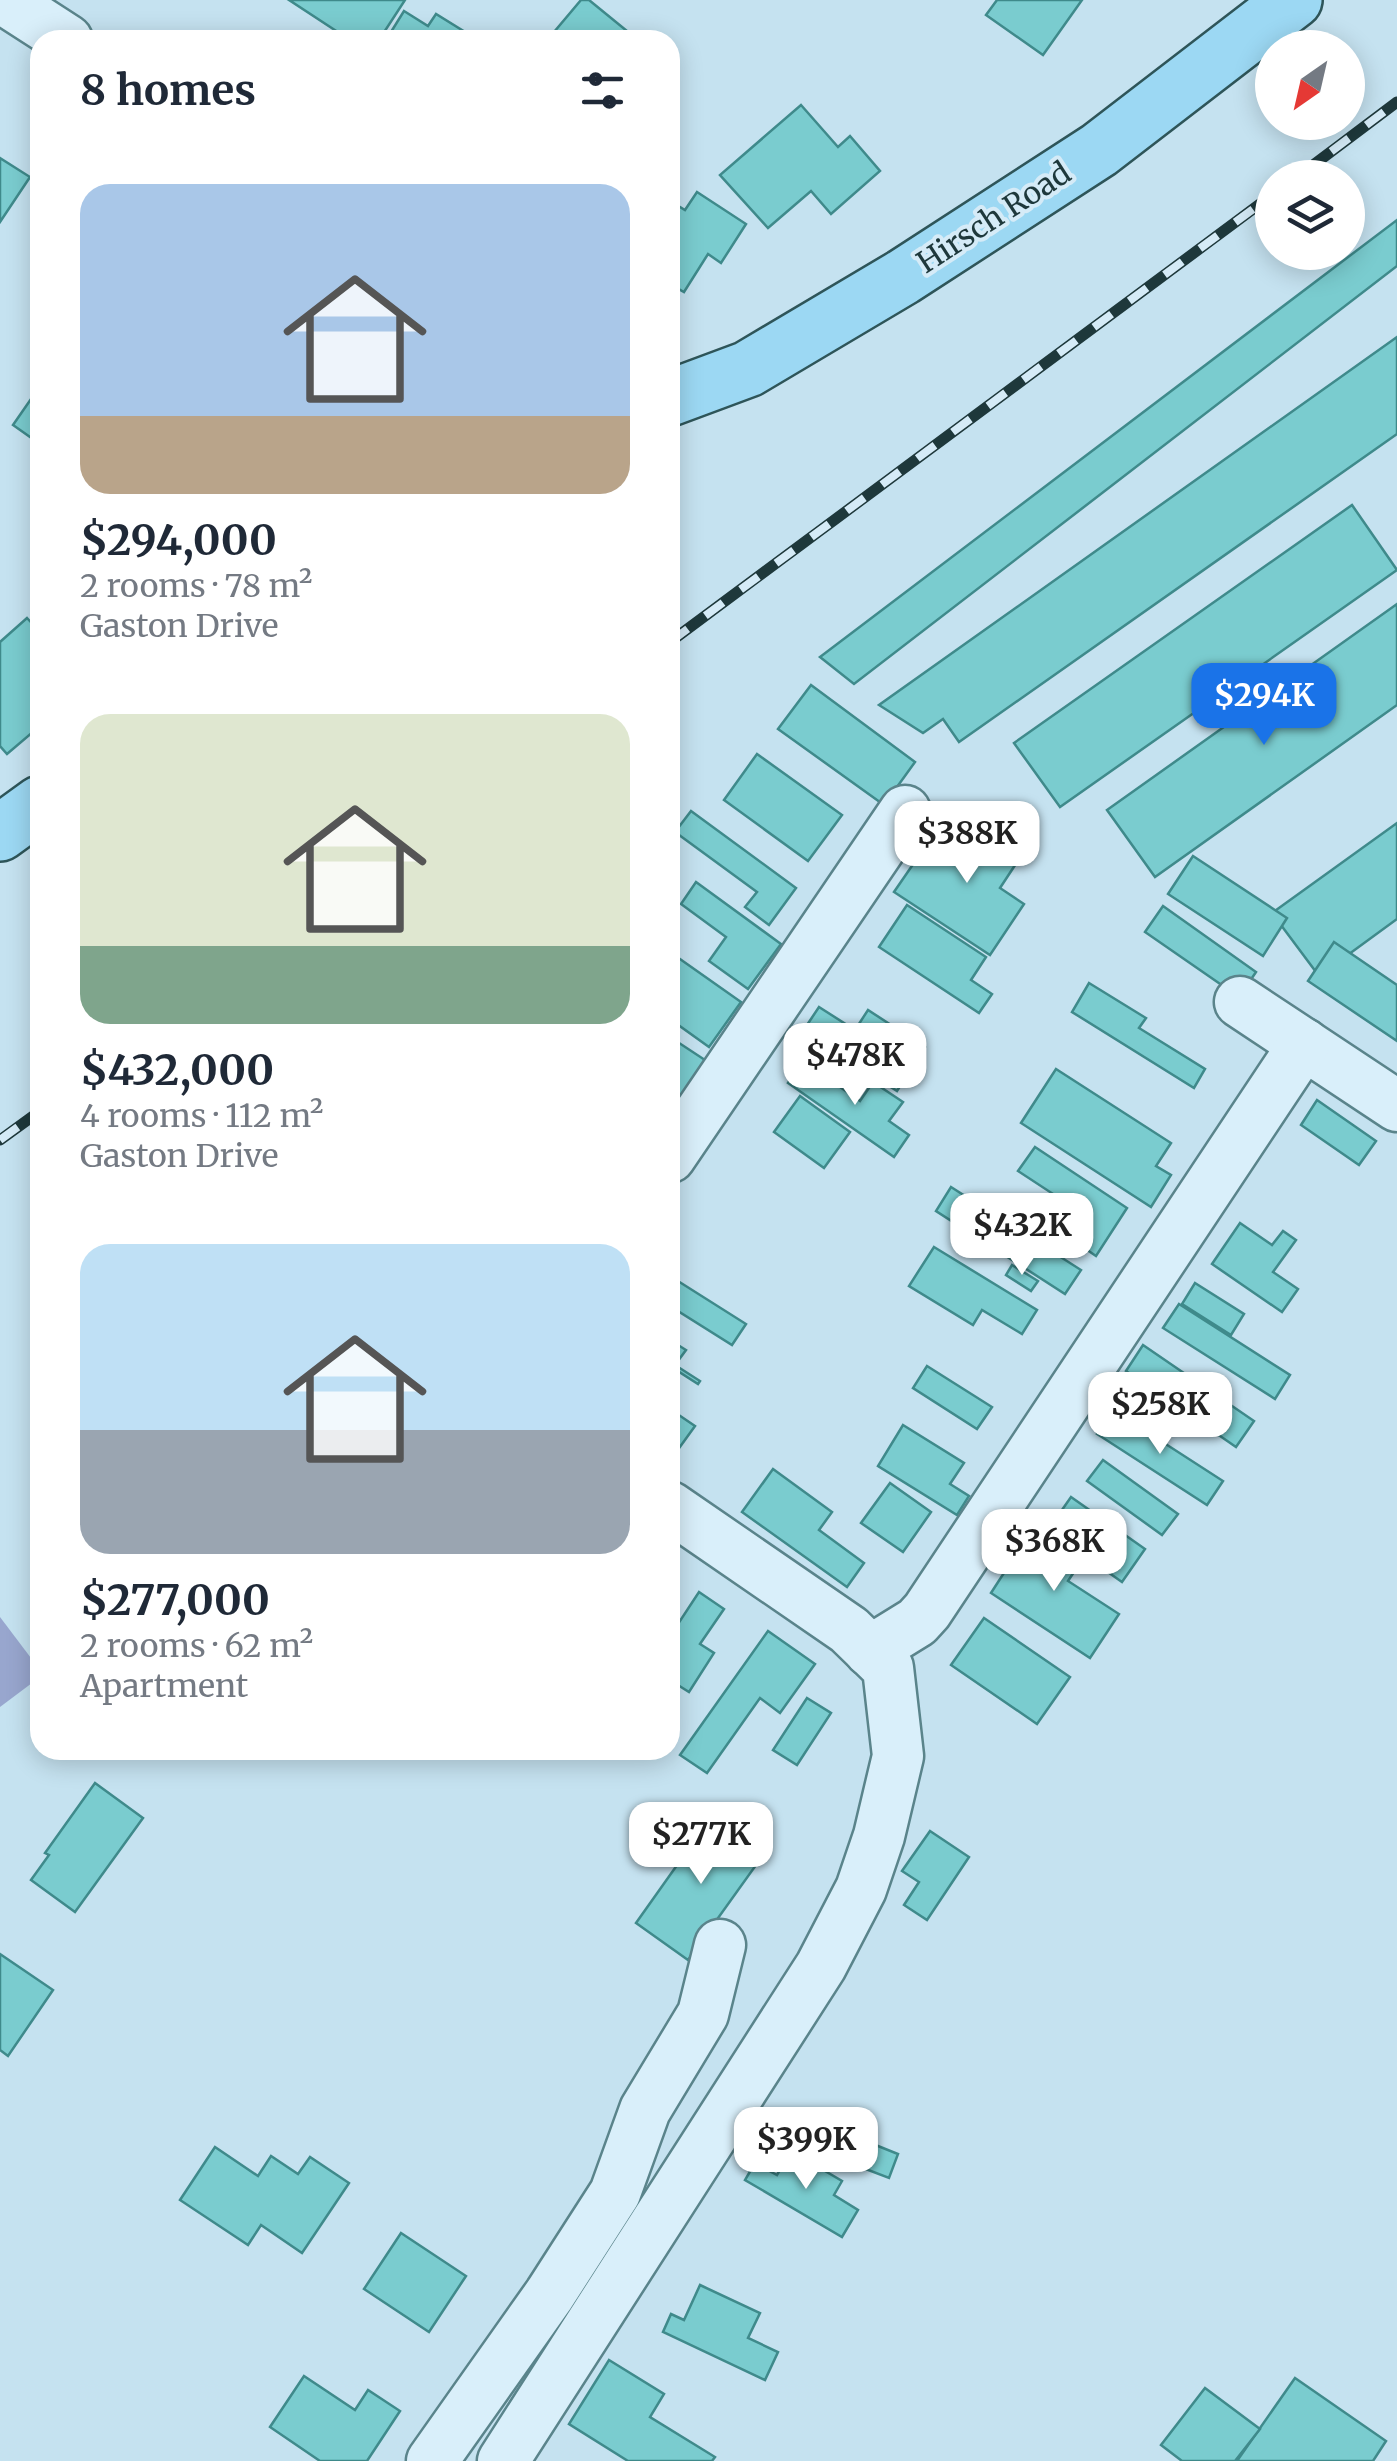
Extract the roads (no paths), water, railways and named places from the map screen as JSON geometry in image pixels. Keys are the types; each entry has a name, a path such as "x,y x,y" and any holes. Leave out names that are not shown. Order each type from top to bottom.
{"main road":[{"name":"Hirsch Road","path":"680,394 748,369 903,277 1100,150 1294,0"},
{"path":"0,833 30,811"}],"street":[{"path":"4,0 51,30"},
{"path":"680,1142 905,811"},
{"path":"1240,1002 1397,1106"},
{"path":"870,1651 918,1622 927,1611 1304,1044"},
{"path":"503,2461 820,1966 861,1889 879,1836 898,1756 888,1668 849,1630 680,1513"},
{"path":"432,2461 550,2294 614,2193 645,2110 703,2014 720,1945"}],"railway":[{"path":"1320,160 1397,102"},
{"path":"680,635 1255,208"},
{"path":"0,1140 30,1118"}]}
